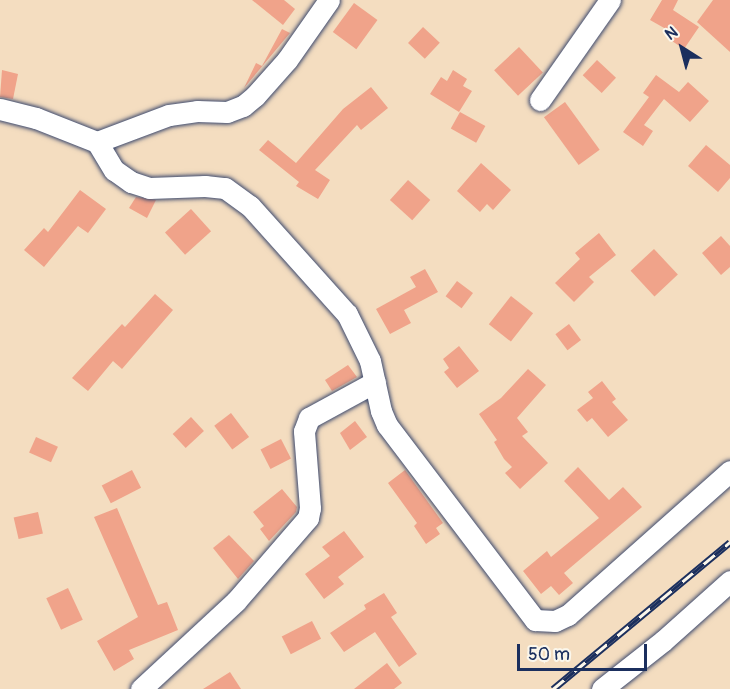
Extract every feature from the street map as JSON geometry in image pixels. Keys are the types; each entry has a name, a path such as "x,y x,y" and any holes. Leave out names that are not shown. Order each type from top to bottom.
{"street":[{"path":"98,142 169,115 197,111 227,112 243,106 287,60 329,0"},
{"path":"540,100 610,0"},
{"path":"0,109 36,118 98,142 114,170 130,182 149,188 205,186 225,188 250,206 346,314 360,338 387,425 529,615 541,622 555,621 568,615 730,471"},
{"path":"141,689 236,601 308,518 310,508 304,431 309,418 375,382"},
{"path":"602,689 663,641 730,581"}],"building":[{"path":"252,0 284,0 295,9 283,25"},
{"path":"662,0 678,0 673,10 699,27 684,49 669,39 673,33 650,20"},
{"path":"713,0 730,0 730,52 697,22"},
{"path":"354,3 377,20 356,49 333,32"},
{"path":"423,27 440,43 425,59 408,43"},
{"path":"282,29 290,33 244,88 256,63 262,66"},
{"path":"519,47 543,73 518,96 494,70"},
{"path":"597,60 616,78 602,93 583,75"},
{"path":"2,70 18,74 13,99 0,97"},
{"path":"453,70 467,79 463,86 472,91 459,112 430,94 441,77 447,81"},
{"path":"656,75 679,92 688,82 709,101 690,122 664,99 644,125 653,131 643,146 623,132 649,97 643,93"},
{"path":"371,87 388,108 361,130 357,125 315,170 330,180 318,199 296,186 299,182 259,150 268,140 296,163 343,109"},
{"path":"565,102 600,150 579,165 544,117"},
{"path":"460,112 485,126 476,143 451,129"},
{"path":"706,145 730,165 730,178 718,192 688,166"},
{"path":"481,163 511,190 493,210 487,204 480,212 457,191"},
{"path":"408,180 430,200 412,220 390,200"},
{"path":"80,190 106,209 88,233 78,226 44,267 24,250 44,228 48,232"},
{"path":"136,197 156,200 147,218 129,208"},
{"path":"191,209 211,231 185,255 165,232"},
{"path":"599,233 616,255 589,277 594,282 574,302 555,283 580,259 575,253"},
{"path":"721,236 730,246 730,267 721,275 702,253"},
{"path":"654,249 678,275 654,296 631,271"},
{"path":"425,269 438,292 404,310 411,323 390,334 376,309 416,287 410,277"},
{"path":"457,281 473,293 462,308 446,296"},
{"path":"155,294 173,310 122,369 113,361 88,391 72,378 122,324 125,327"},
{"path":"511,296 533,313 511,342 489,324"},
{"path":"569,324 581,340 567,350 555,334"},
{"path":"459,346 479,371 457,388 444,372 449,368 443,359"},
{"path":"348,365 357,377 332,391 325,380"},
{"path":"528,369 546,385 517,418 528,432 522,436 548,463 520,489 505,473 512,467 504,459 494,442 497,440 479,414 501,398"},
{"path":"602,381 616,399 612,402 628,420 608,437 592,418 587,422 577,410 593,398 588,392"},
{"path":"231,413 249,437 232,450 214,426"},
{"path":"191,417 204,431 186,448 173,434"},
{"path":"355,421 367,437 350,450 340,433"},
{"path":"36,437 58,447 51,462 29,453"},
{"path":"281,439 291,459 270,469 261,449"},
{"path":"578,467 609,500 623,487 642,507 564,573 573,583 559,595 551,586 541,594 523,571 547,551 551,557 599,518 564,481"},
{"path":"132,470 141,488 111,503 102,485"},
{"path":"405,470 443,523 436,528 440,534 426,544 414,526 417,523 388,483"},
{"path":"282,489 297,507 296,512 269,541 260,529 264,526 253,512"},
{"path":"117,508 158,605 167,602 178,630 129,650 134,659 114,671 97,641 138,617 94,517"},
{"path":"38,512 43,533 19,539 14,518"},
{"path":"344,531 364,557 338,577 344,584 324,599 305,574 330,556 322,547"},
{"path":"229,535 254,561 238,579 213,548"},
{"path":"68,588 83,620 61,630 46,598"},
{"path":"384,593 397,613 391,617 417,654 399,667 375,632 344,652 330,633 366,609 364,605"},
{"path":"312,621 321,639 291,654 282,636"},
{"path":"387,663 402,683 394,689 354,689"},
{"path":"230,672 241,689 203,689"}],"railway":[{"path":"553,689 730,542"}]}
